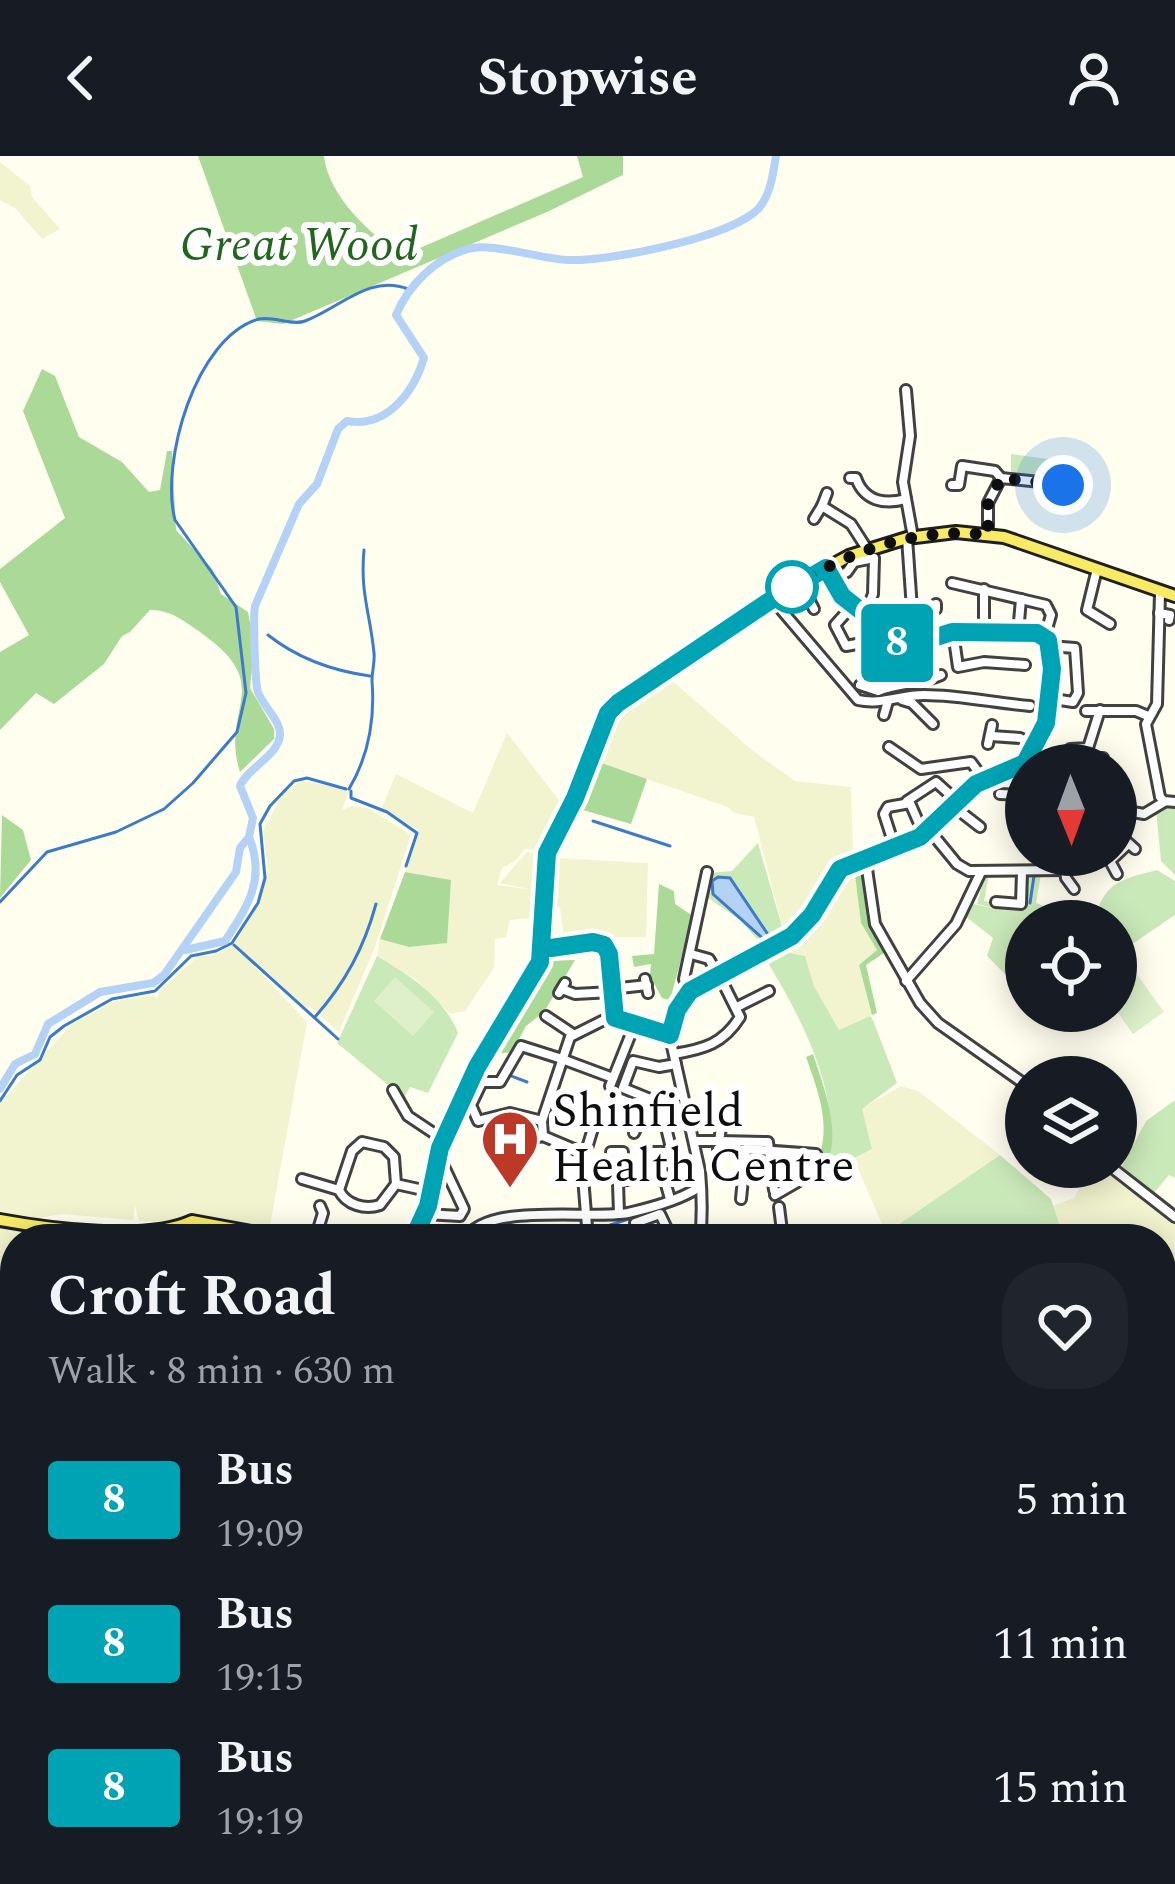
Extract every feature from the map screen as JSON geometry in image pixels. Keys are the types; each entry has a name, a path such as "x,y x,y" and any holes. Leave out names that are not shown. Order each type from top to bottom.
{"main road":[{"path":"420,1224 438,1156 477,1067 536,970 543,949 547,853 612,708 800,582 867,549 910,537 988,535 1035,546 1175,596"}],"street":[{"path":"906,390 910,436 903,482 910,537 914,683"},
{"path":"957,487 962,466 995,471 1001,478 1060,484 1065,499"},
{"path":"854,476 868,496 888,502 906,500"},
{"path":"988,535 988,503 1001,478"},
{"path":"814,519 827,493"},
{"path":"822,506 850,524 867,549"},
{"path":"832,580 848,572 854,562 874,558 872,602 865,614"},
{"path":"826,568 878,634 894,642 912,644 953,632 1018,633 1076,648 1078,693 1073,702 1047,698"},
{"path":"1097,569 1087,606 1090,615 1107,620"},
{"path":"800,582 814,609"},
{"path":"954,585 1049,607 1047,641 1052,669 1046,723 1037,744"},
{"path":"984,590 984,633"},
{"path":"1137,814 1170,802 1153,770 1146,730 1148,716 1157,704 1167,615 1160,592"},
{"path":"772,599 853,698 874,705 884,715 892,699"},
{"path":"1018,633 1022,599"},
{"path":"890,609 913,618 936,609 937,604"},
{"path":"853,605 835,626 842,648 867,643 878,634"},
{"path":"953,632 958,667 1018,662"},
{"path":"889,686 889,666 913,664"},
{"path":"860,685 878,691 940,674"},
{"path":"874,705 892,699 951,696 1030,706"},
{"path":"892,699 912,703 933,724"},
{"path":"1086,710 1136,711 1148,716"},
{"path":"1089,744 1100,710"},
{"path":"991,735 1032,744"},
{"path":"891,754 921,770 967,760 984,779"},
{"path":"1005,772 984,779 927,833 874,856 867,869 873,917 906,981 938,1024 1005,1070"},
{"path":"901,847 884,810 936,782 980,829"},
{"path":"1000,794 1005,794"},
{"path":"907,801 950,861 969,872 1005,868"},
{"path":"690,991 684,979 707,872"},
{"path":"906,981 956,924 981,872"},
{"path":"1003,900 1021,904 1023,876"},
{"path":"1068,876 1076,888"},
{"path":"543,949 599,943 609,954 614,1015"},
{"path":"683,1093 655,1098 621,1092 635,1060 658,1067 706,1048 732,1030 740,1017 709,959 691,954"},
{"path":"701,1224 701,1177 670,1035 677,1010 690,991 756,958"},
{"path":"562,988 575,994 646,986"},
{"path":"737,1007 764,991"},
{"path":"545,1015 573,1034"},
{"path":"614,1015 634,1027 670,1035"},
{"path":"543,1136 542,1121 573,1034 614,1015"},
{"path":"542,1121 515,1114 482,1120 474,1117 471,1105 480,1084 502,1080 520,1046 611,1082 634,1027"},
{"path":"732,1030 742,1038"},
{"path":"393,1090 407,1116 446,1140"},
{"path":"633,1135 655,1098"},
{"path":"655,1098 664,1148 662,1177 670,1199"},
{"path":"718,1145 722,1128"},
{"path":"581,1153 587,1148 590,1129"},
{"path":"497,1148 515,1148 543,1136 581,1153"},
{"path":"694,1142 746,1150 770,1149 816,1156 806,1177 792,1189 774,1192 770,1149 766,1141 718,1145"},
{"path":"302,1179 339,1190 346,1201 373,1208 385,1201 396,1184 394,1156 384,1147 362,1142 352,1151 339,1190"},
{"path":"741,1199 746,1150"},
{"path":"617,1152 619,1214"},
{"path":"581,1153 586,1224"},
{"path":"425,1214 460,1216 464,1209 438,1156"},
{"path":"618,1181 662,1177"},
{"path":"396,1184 432,1192"},
{"path":"482,1224 505,1217 619,1214 699,1187"},
{"path":"1137,1187 1175,1216"},
{"path":"320,1206 320,1224"},
{"path":"779,1207 781,1224"},
{"path":"635,1224 660,1214 665,1224"}],"green space":[{"name":"Great Wood","path":"198,156 324,156 342,200 378,237 404,255 583,177 577,156 623,156 623,175 283,324 257,321"},
{"path":"0,162 30,186 32,197 60,229 42,239 16,209 0,200"},
{"path":"42,369 55,376 79,437 122,462 149,492 160,490 167,451 172,451 176,530 213,570 221,594 248,612 254,646 250,688 274,729 274,739 240,772 235,749 241,683 236,668 200,632 157,610 150,610 122,636 104,664 54,704 36,693 0,730 0,652 29,635 0,582 0,569 65,518 23,411"},
{"path":"1011,454 1063,461 1060,481 1011,476"},
{"path":"669,678 795,781 851,787 853,854 831,871 805,918 785,937 754,817 598,762 621,710"},
{"path":"507,733 558,799 568,802 543,850 525,849 502,868 497,885 534,890 500,883 527,852 541,854 539,917 510,920 506,937 495,939 494,968 465,1011 450,1014 415,979 377,956 380,939 409,947 446,943 451,880 405,872 418,829 381,810 396,774 473,813"},
{"path":"593,760 647,779 631,824 576,808"},
{"path":"301,781 350,789 342,810 367,808 411,835 375,947 339,1032 237,948 307,1022 270,1224 196,1217 180,1222 139,1221 135,1205 133,1220 0,1215 0,1103 71,1025 115,1001 157,998 198,956 212,956 234,944 259,903 268,870 263,831 283,793"},
{"path":"1175,804 1175,875 1161,861 1156,809"},
{"path":"2,815 23,830 31,860 0,898"},
{"path":"758,843 785,937 765,948 740,920 704,895 708,873 732,871"},
{"path":"556,858 648,863 646,937 564,937 560,908 549,904"},
{"path":"854,867 861,923 877,950 859,965 872,1015 839,1030 814,986 805,956 790,953 788,945 813,922 837,878"},
{"path":"854,867 862,867 870,923 884,953 866,965 877,1013 872,1015 859,965 877,950 861,923"},
{"path":"1157,870 1175,881 1175,915 1137,941 1137,900 1102,900 1116,884"},
{"path":"405,872 451,880 447,943 409,947 380,939"},
{"path":"985,874 989,874 984,901 1005,904 1005,911 977,904"},
{"path":"1024,876 1041,876 1037,900 1022,900"},
{"path":"659,884 674,891 675,904 693,916 670,1000 662,998 650,976 651,964 634,967 632,956 654,954"},
{"path":"973,904 1005,911 1005,974 987,956 993,938 965,916"},
{"path":"788,945 790,953 805,956 814,986 839,1030 870,1016 897,1083 862,1109 872,1149 820,1176 829,1150 826,1093 806,1035 765,958"},
{"path":"377,956 435,998 458,1033 428,1093 410,1087 404,1098 337,1043"},
{"path":"575,960 544,1012 526,1026 512,1052 489,1055 546,961"},
{"path":"1137,975 1164,1012 1137,1031"},
{"path":"395,977 434,1012 413,1036 374,1001"},
{"path":"813,1054 829,1105 832,1141 821,1172 807,1183 823,1136 821,1106 806,1057"},
{"path":"901,1086 918,1091 1000,1155 899,1224 882,1224 854,1159 872,1149 861,1109"},
{"path":"1175,1100 1175,1178 1169,1175 1153,1194 1137,1182 1137,1138 1146,1121"},
{"path":"1000,1155 1005,1159 1005,1188 1038,1188 1051,1199 1059,1224 899,1224"},
{"path":"1080,1188 1132,1188 1175,1224 1059,1224 1053,1206 1074,1198"}],"water":[{"path":"730,878 773,942 769,944 713,894 712,881"}],"waterway":[{"path":"0,1089 15,1064 35,1054 48,1024 100,992 153,983 164,975 236,872 253,818 240,786 275,748 280,734 258,692 255,606 299,504 317,484 338,429 347,421 386,414 405,396 419,371 424,358 396,315 415,284 445,259 478,247 587,260 669,246 724,229 759,208 771,183 776,156"},
{"path":"0,902 47,852 116,832 164,809 237,732 246,693 236,607 175,520 172,496 178,436 200,375 236,330 259,319 300,322 368,289 408,289"},
{"path":"349,789 365,751 372,709 374,656 364,591 364,550"},
{"path":"268,635 316,662 370,676"},
{"path":"0,1101 17,1075 40,1060 50,1037 64,1026 112,999 155,991 191,956 232,943 258,903 265,878 260,824 294,781 307,778 346,789"},
{"path":"351,791 351,798 387,812 417,833 406,866"},
{"path":"593,821 670,846"},
{"path":"185,950 225,941 241,916 255,879 249,837"},
{"path":"1030,900 1034,876"},
{"path":"315,1017 352,964 376,904"},
{"path":"234,945 338,1039"},
{"path":"506,1074 527,1082"},
{"path":"668,1206 689,1199"},
{"path":"613,1224 659,1209"}],"bus line":[{"name":"8","path":"420,1224 431,1196 440,1148 477,1067 540,962 547,853 612,708 772,599 826,568 847,602 865,614 878,634 894,642 918,643 952,632 1037,633 1048,640 1052,669 1046,723 1025,763 976,784 920,837 840,869 812,915 792,936 694,987 677,1010 670,1035 615,1018 609,954 604,945 593,942 551,948"}],"place":[{"name":"Shinfield Health Centre","path":"510,1190"}],"route":[{"path":"792,587 849,556 899,539 956,532 988,535 988,503 1001,478 1063,485"}]}
